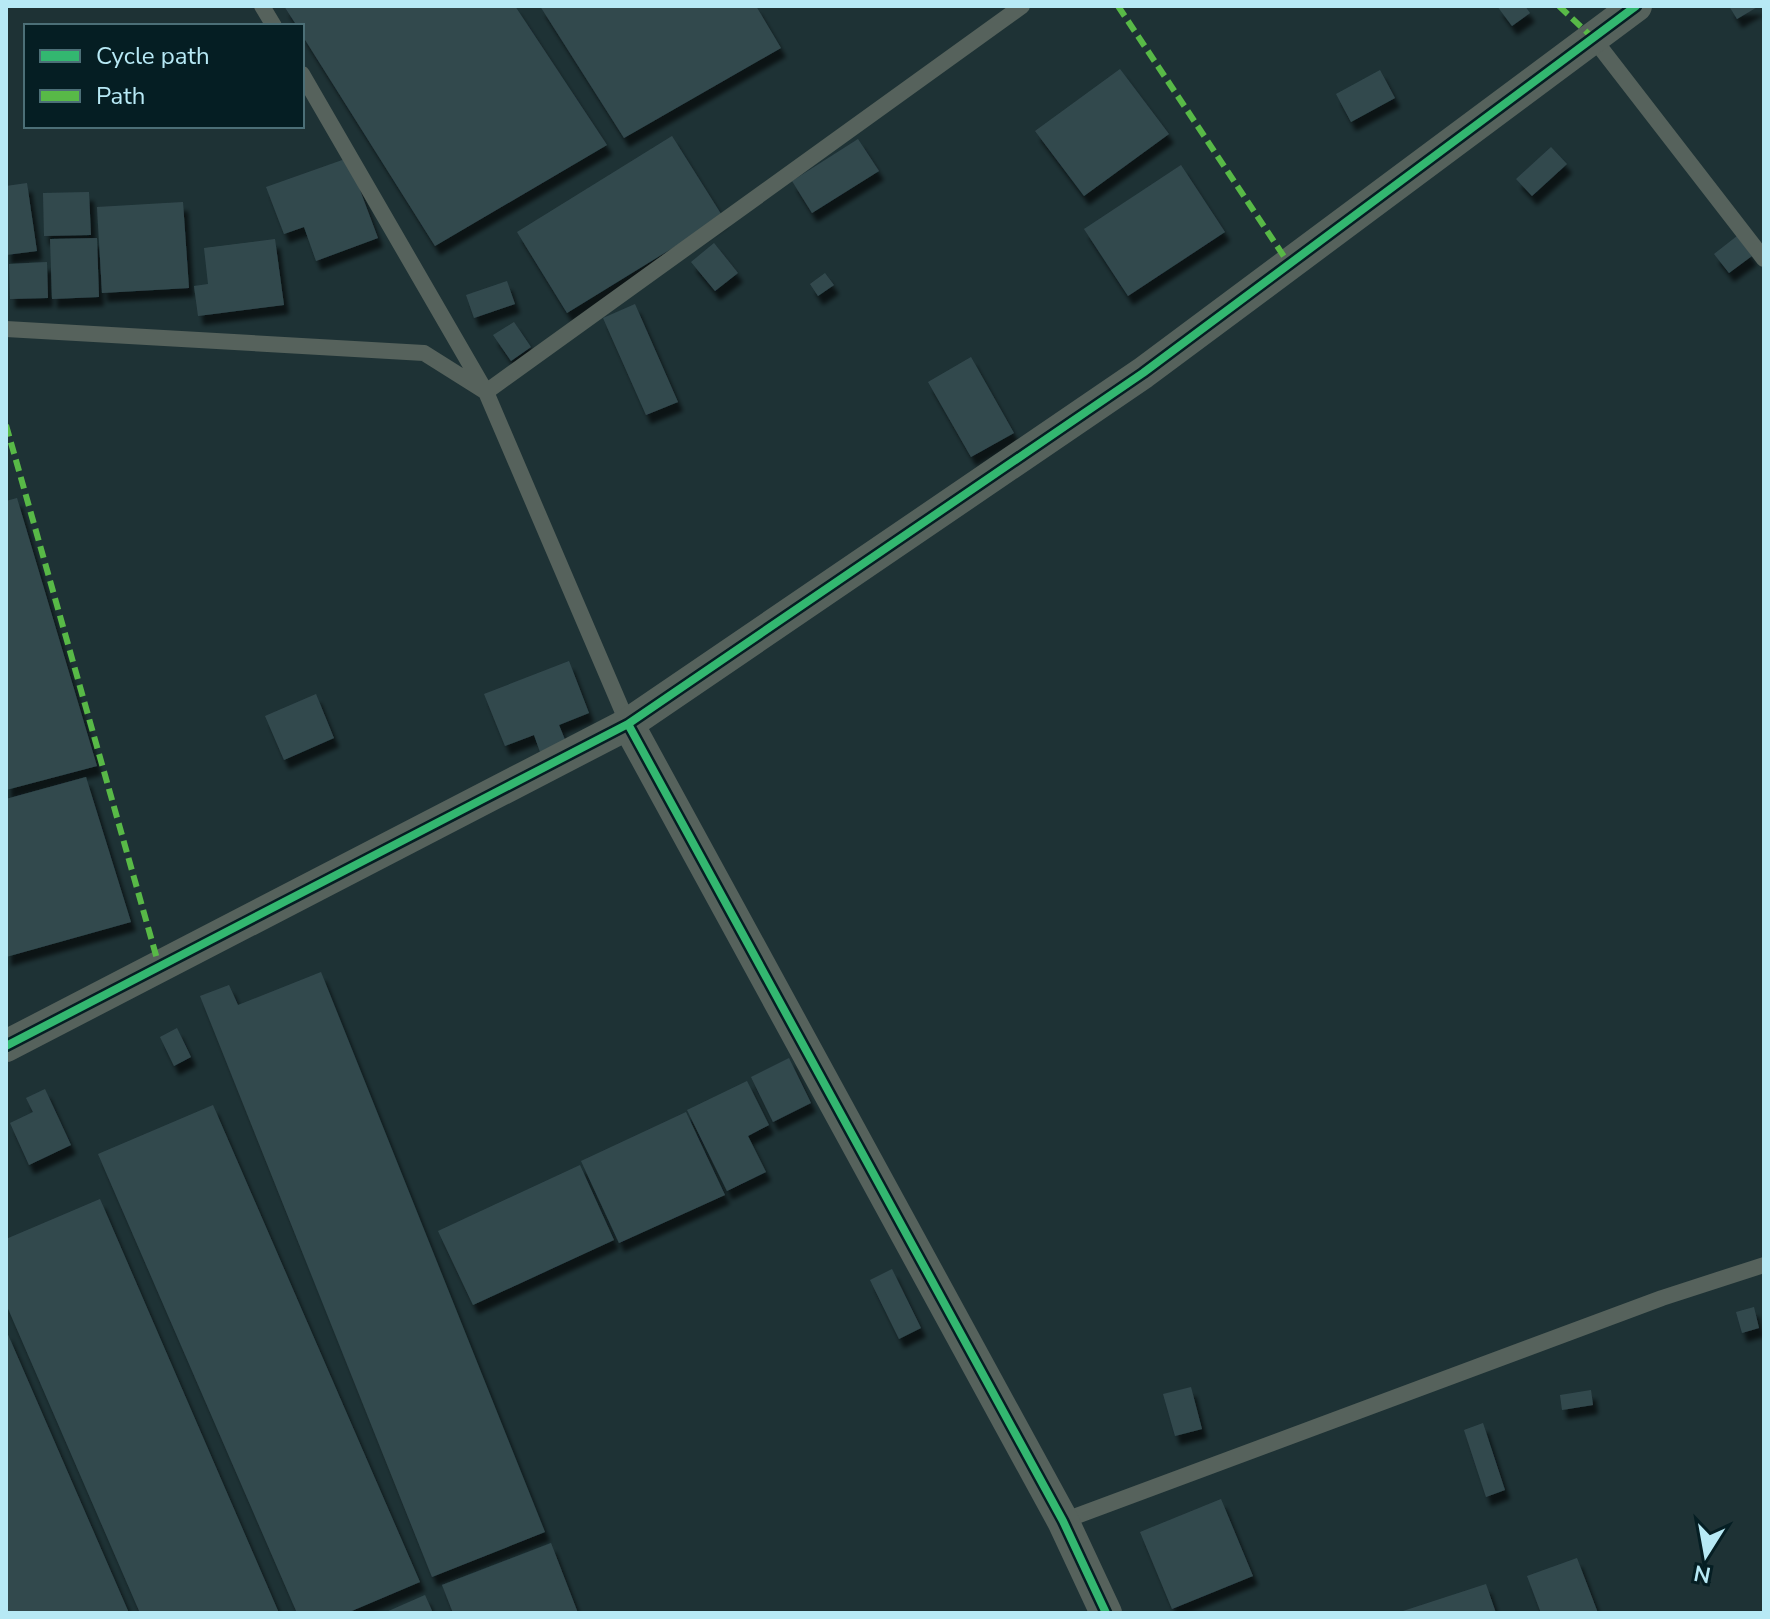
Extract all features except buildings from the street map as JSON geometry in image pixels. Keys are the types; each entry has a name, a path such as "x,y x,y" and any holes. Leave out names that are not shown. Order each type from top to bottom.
{"street":[{"path":"6,1046 628,724 1143,373 1636,6"},
{"path":"628,724 1063,1521 1106,1613"}],"lane":[{"path":"262,6 273,24"},
{"path":"486,392 1022,6"},
{"path":"1593,38 1764,259"},
{"path":"304,77 486,392 628,724"},
{"path":"6,329 424,353 486,392"},
{"path":"1063,1521 1647,1304 1764,1265"}],"marked path":[{"path":"1118,6 1289,264"},
{"path":"1559,6 1593,38"},
{"path":"6,425 159,966"}],"cycle path":[{"path":"6,1046 628,724 1143,373 1636,6"},
{"path":"628,724 1063,1521 1106,1613"}]}
